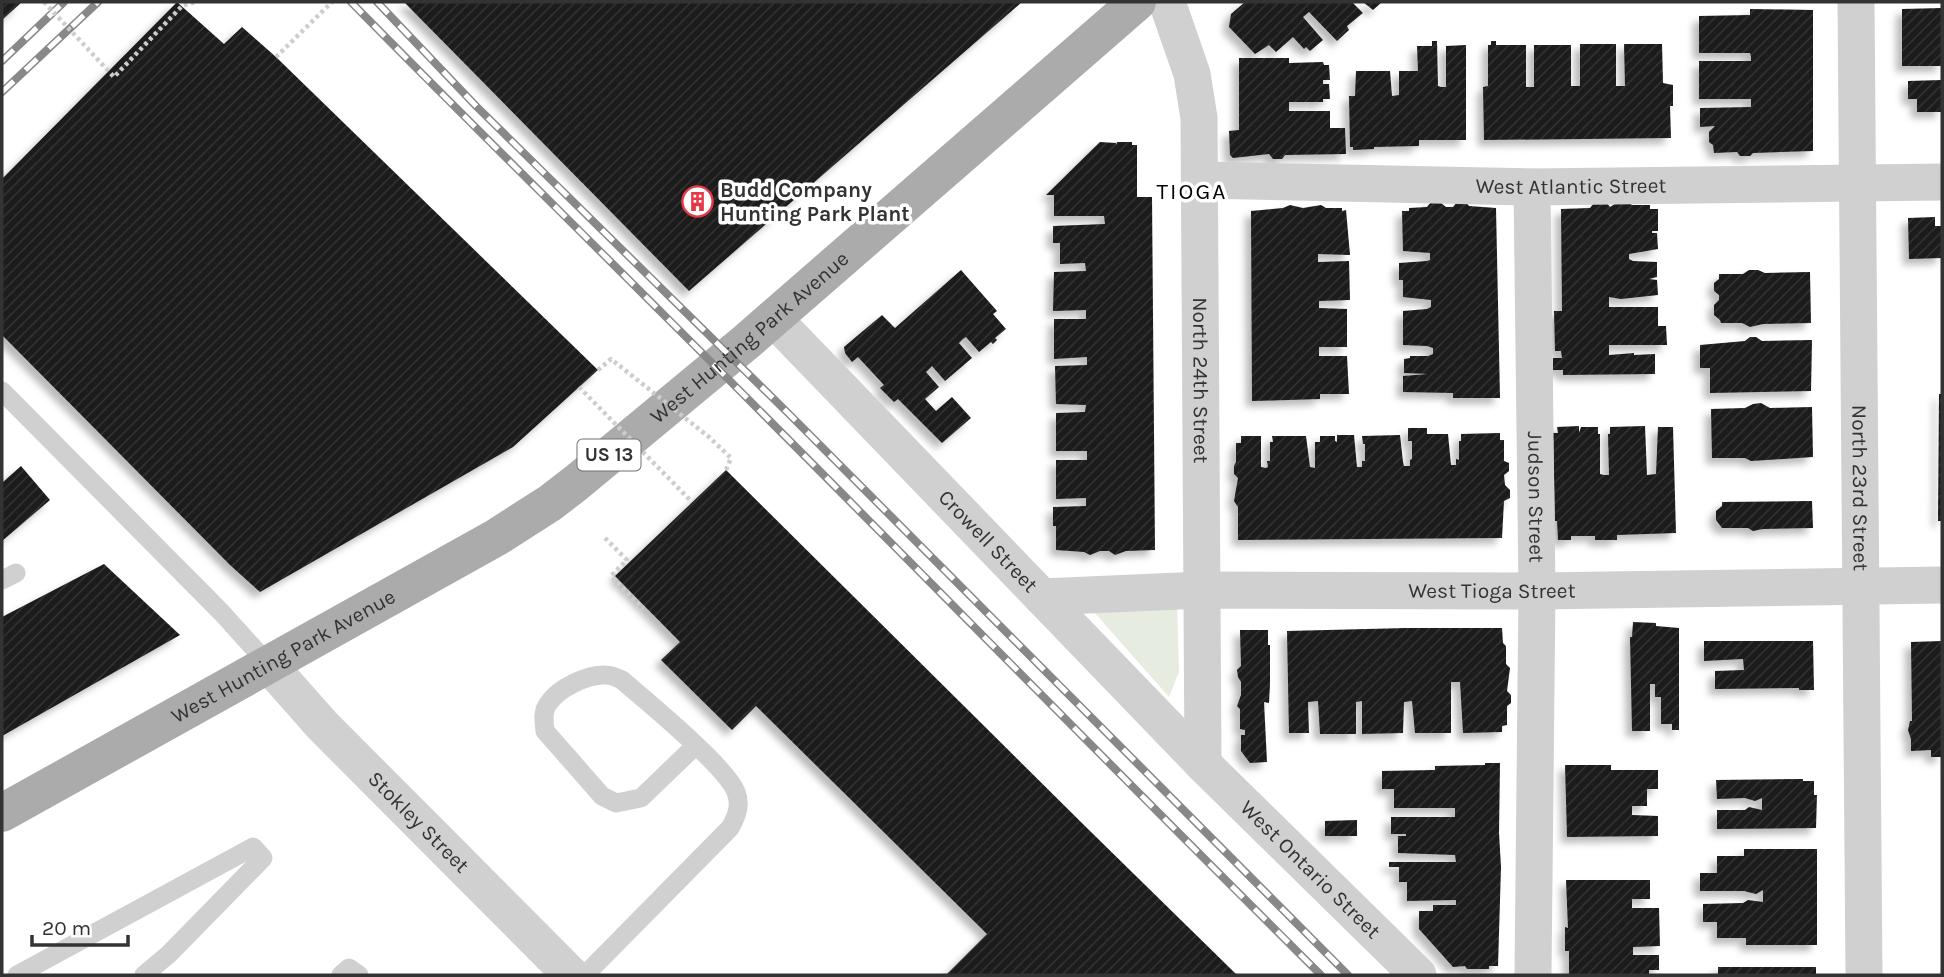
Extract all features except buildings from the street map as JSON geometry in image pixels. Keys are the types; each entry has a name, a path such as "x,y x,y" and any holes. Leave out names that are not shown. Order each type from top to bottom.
{"main road":[{"name":"West Hunting Park Avenue","path":"2,813 533,515 773,318 1137,2"}],"street":[{"name":"North 24th Street","path":"1167,2 1186,51 1197,96 1200,180 1203,764"},
{"name":"North 23rd Street","path":"1856,2 1864,975"},
{"name":"West Atlantic Street","path":"1200,180 1532,187 1942,182"},
{"name":"Judson Street","path":"1532,187 1537,591 1533,975"},
{"name":"Crowell Street","path":"773,318 1203,764"},
{"name":"West Tioga Street","path":"1042,597 1202,590 1537,591 1942,585"},
{"name":"Stokley Street","path":"269,664 321,725 571,975"},
{"name":"West Ontario Street","path":"1203,764 1418,975"}],"lane":[{"path":"2,391 269,664"},
{"path":"585,975 730,828 737,817 738,804 736,791 729,779 695,746 622,680 606,675 589,678 564,688 548,704 543,717 545,731 602,796 616,803 641,798 695,746"},
{"path":"17,975 253,847 263,858 169,954 144,975"},
{"path":"341,975 349,968 359,975"}],"path":[{"path":"44,2 114,77 181,6 195,2"},
{"path":"276,57 332,2"},
{"path":"598,370 611,359 709,436 731,458 726,470"},
{"path":"579,387 691,501"},
{"path":"605,538 627,560 611,576 643,609"}],"shaded area":[{"path":"1177,602 1179,672 1169,697 1087,604"}],"railway":[{"path":"2,61 64,2"},
{"path":"2,92 98,2"},
{"path":"351,2 1321,975"},
{"path":"377,2 477,107 790,415 1348,975"}],"place":[{"name":"Budd Company Hunting Park Plant","path":"697,202"}],"district":[{"name":"TIOGA","path":"1192,191"}]}
